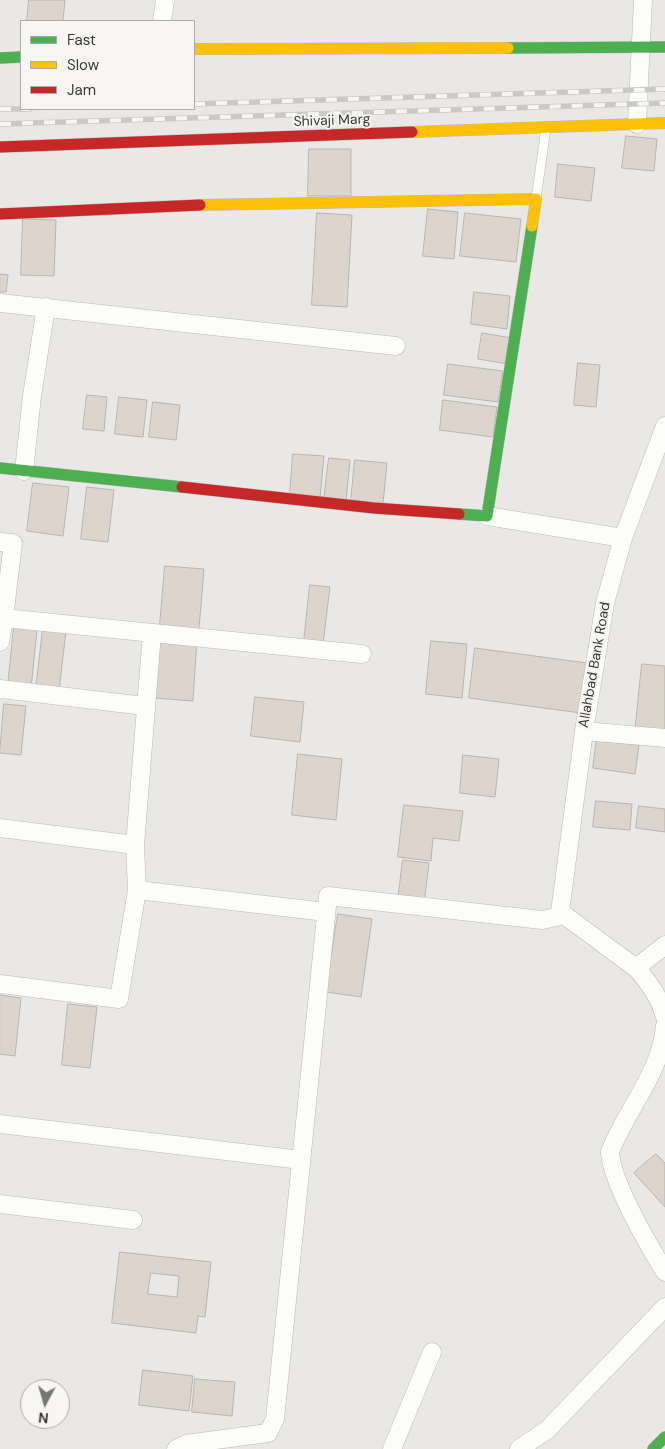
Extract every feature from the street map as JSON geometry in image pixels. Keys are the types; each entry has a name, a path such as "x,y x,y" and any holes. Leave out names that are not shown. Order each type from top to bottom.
{"street":[{"path":"162,20 165,0"},
{"path":"637,124 643,0"},
{"path":"195,49 665,47"},
{"path":"0,58 20,57"},
{"name":"Shivaji Marg","path":"0,147 665,123"},
{"path":"0,214 255,202 536,199 487,516"},
{"path":"0,303 396,346"},
{"path":"24,471 32,396 46,307"},
{"name":"Allahbad Bank Road","path":"560,912 584,731 605,603 623,538 665,426"},
{"path":"0,468 374,508 487,516 623,538"},
{"path":"0,542 13,543 0,642"},
{"path":"2,617 362,654"},
{"path":"0,984 119,998 137,890 135,846 152,633"},
{"path":"0,689 145,706"},
{"path":"584,731 665,738"},
{"path":"0,828 135,846"},
{"path":"137,890 326,912"},
{"path":"176,1449 186,1444 260,1435 268,1433 272,1428 328,896 542,920 556,917 560,912 636,968 646,979 658,999 665,1017"},
{"path":"636,968 665,945"},
{"path":"663,1263 616,1182 610,1162 610,1152 646,1085 662,1043 665,1026"},
{"path":"0,1124 301,1160"},
{"path":"0,1204 133,1220"},
{"path":"519,1449 547,1430 665,1306"},
{"path":"392,1449 432,1352"},
{"path":"652,1449 665,1437"}],"lane":[{"path":"536,199 546,127"}],"building":[{"path":"29,0 65,0 63,20 27,20"},
{"path":"626,136 657,139 654,171 622,168"},
{"path":"309,149 351,149 351,196 308,196"},
{"path":"558,164 595,168 591,201 555,197"},
{"path":"428,209 458,212 454,259 423,256"},
{"path":"317,213 352,215 347,307 312,305"},
{"path":"465,213 521,219 516,262 460,256"},
{"path":"23,219 56,220 54,276 21,275"},
{"path":"0,274 8,275 6,292 0,292"},
{"path":"474,292 510,296 507,329 471,324"},
{"path":"482,333 512,338 508,364 478,359"},
{"path":"578,363 600,365 596,407 574,405"},
{"path":"448,364 503,371 498,402 444,395"},
{"path":"87,395 107,397 104,431 83,429"},
{"path":"119,397 147,400 143,437 115,434"},
{"path":"443,400 497,407 493,437 440,430"},
{"path":"153,402 180,405 176,440 149,437"},
{"path":"293,454 324,456 320,498 290,494"},
{"path":"329,458 350,460 346,502 324,499"},
{"path":"355,460 387,463 383,504 351,501"},
{"path":"33,483 69,487 63,536 27,531"},
{"path":"87,487 114,490 108,542 81,539"},
{"path":"165,566 204,569 199,629 160,625"},
{"path":"310,585 330,587 323,644 304,642"},
{"path":"14,627 37,630 31,688 8,686"},
{"path":"43,629 66,631 59,691 36,689"},
{"path":"159,637 197,640 193,701 154,698"},
{"path":"431,641 467,644 462,698 426,694"},
{"path":"475,648 587,663 581,713 469,698"},
{"path":"642,664 665,666 665,735 635,733"},
{"path":"255,697 304,702 300,742 251,736"},
{"path":"4,704 26,706 21,755 0,753"},
{"path":"597,739 639,745 635,774 593,768"},
{"path":"298,754 342,759 336,820 292,815"},
{"path":"463,755 499,759 495,797 460,793"},
{"path":"596,801 632,804 630,830 593,827"},
{"path":"404,805 463,811 459,841 433,838 431,861 398,857"},
{"path":"639,806 665,809 665,832 636,828"},
{"path":"403,860 429,863 424,903 398,900"},
{"path":"338,914 372,919 361,997 326,992"},
{"path":"0,995 21,998 15,1056 0,1054"},
{"path":"68,1004 97,1007 90,1068 62,1065"},
{"path":"656,1154 665,1163 665,1207 634,1173"},
{"path":"120,1252 211,1262 205,1317 198,1316 196,1333 112,1323","holes":["151,1273 179,1276 177,1297 148,1294"]},
{"path":"143,1370 193,1376 189,1411 139,1405"},
{"path":"195,1379 235,1382 232,1416 192,1412"}],"railway":[{"path":"195,104 665,89"},
{"path":"0,124 665,103"},
{"path":"0,109 20,109"}],"traffic: fast":[{"path":"508,48 665,47"},
{"path":"0,58 20,57"},
{"path":"459,514 487,516 532,226"},
{"path":"0,468 182,487"},
{"path":"653,1449 665,1437"}],"traffic: slow":[{"path":"195,49 508,48"},
{"path":"412,132 665,123"},
{"path":"200,205 536,199 532,226"}],"traffic: jam":[{"path":"0,147 412,132"},
{"path":"0,214 200,205"},
{"path":"182,487 374,508 459,514"}]}
